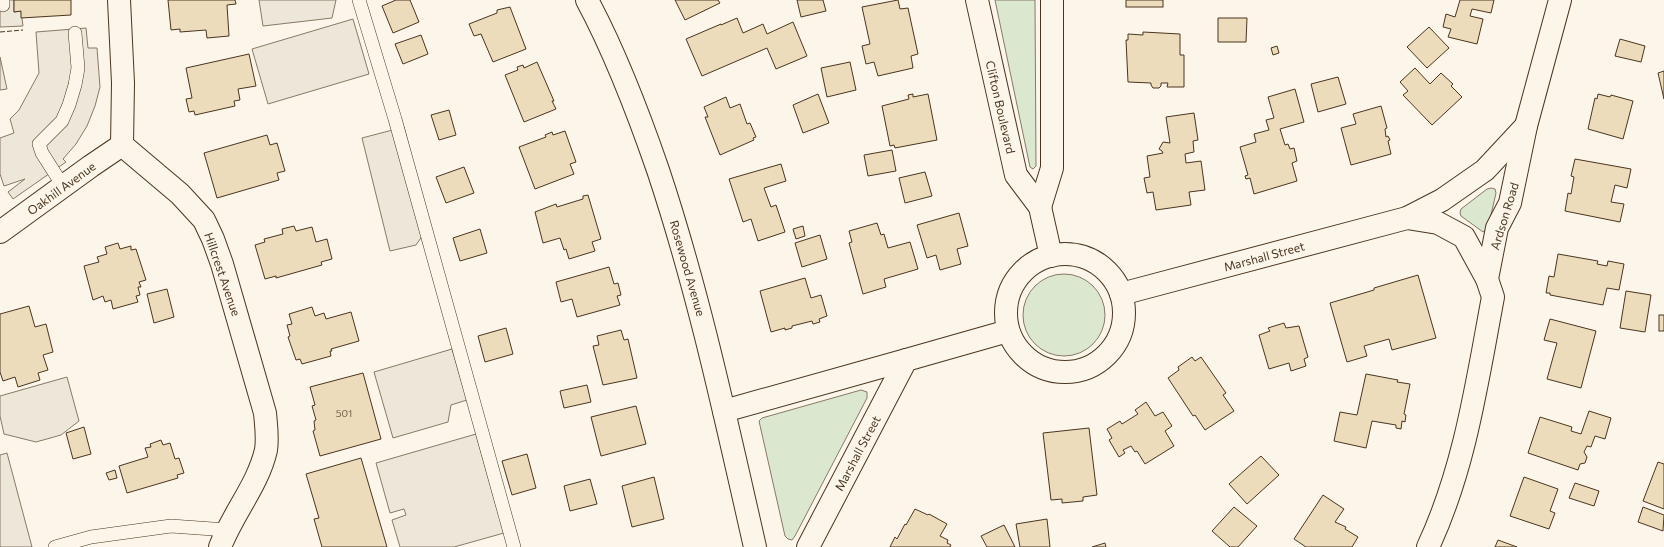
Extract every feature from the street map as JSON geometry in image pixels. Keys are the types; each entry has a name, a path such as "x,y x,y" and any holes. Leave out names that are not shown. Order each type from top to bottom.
{"street":[{"path":"119,0 124,83 122,145"},
{"name":"Rosewood Avenue","path":"588,0 621,70 669,203 699,307 756,547"},
{"name":"Clifton Boulevard","path":"977,0 1016,175 1040,207 1051,256"},
{"name":"Clifton Boulevard","path":"1040,207 1052,168 1052,0"},
{"name":"Ardson Road","path":"1428,547 1440,522 1465,444 1492,297 1487,278 1497,228 1510,203 1526,126 1560,0"},
{"name":"Marshall Street","path":"1121,294 1408,218 1442,200 1484,170 1526,126"},
{"name":"Oakhill Avenue","path":"0,232 122,145"},
{"name":"Hillcrest Avenue","path":"122,145 180,194 204,220 222,264 260,392 265,413 267,434 266,448 262,462 252,485 223,538"},
{"name":"Marshall Street","path":"1408,218 1438,223 1464,237 1487,278"},
{"path":"1066,254 1080,256 1094,262 1110,276 1121,294 1124,311 1122,328 1116,344 1105,357 1091,367 1075,372 1058,372 1041,368 1027,359 1015,346 1008,331 1006,312 1009,293 1019,276 1034,263 1051,256 1066,254"},
{"path":"724,411 1008,331"},
{"name":"Marshall Street","path":"808,547 906,360"}],"lane":[{"path":"359,0 394,119 514,547"},
{"path":"63,186 42,153 39,144 62,121 69,105 78,68 75,34"},
{"path":"55,547 91,537 171,526 223,538"}],"green space":[{"path":"995,0 1035,0 1036,166 1033,169 1030,167"},
{"path":"1487,189 1495,189 1496,193 1488,228 1483,232 1461,216 1460,213 1461,209"},
{"path":"1064,274 1080,277 1093,286 1102,299 1105,315 1102,331 1093,344 1080,353 1064,356 1048,353 1035,344 1026,331 1023,315 1026,299 1035,286 1048,277"},
{"path":"861,390 867,392 867,398 795,536 792,540 788,539 785,536 759,421 762,418"}],"shaded area":[{"path":"0,0 14,0 14,12 21,11 23,26 0,27"},
{"path":"259,0 336,0 332,18 263,26"},
{"path":"353,19 369,74 268,104 252,49"},
{"path":"86,28 88,48 97,48 100,87 95,106 87,126 76,144 63,159 66,162 13,199 8,192 25,179 4,186 0,174 0,138 14,133 10,119 19,110 39,73 36,32"},
{"path":"0,57 7,89 0,90"},
{"path":"404,127 429,226 416,245 390,251 362,138"},
{"path":"452,349 467,400 451,405 448,422 393,438 374,372"},
{"path":"67,377 79,421 61,435 36,442 4,434 0,416 0,396"},
{"path":"476,434 504,533 454,547 400,547 392,520 406,515 404,509 390,513 376,463"},
{"path":"7,453 32,547 0,547 0,455"}],"building":[{"path":"14,0 71,0 71,15 21,18 21,11 14,12"},
{"path":"168,0 235,0 236,4 227,5 229,36 207,38 206,30 180,32 180,29 171,30"},
{"path":"396,0 410,0 419,22 393,33 382,6"},
{"path":"675,0 718,0 720,3 685,20"},
{"path":"797,0 823,0 826,11 801,17"},
{"path":"898,0 900,9 908,8 918,54 911,56 913,68 878,76 874,62 866,64 862,46 870,44 862,7"},
{"path":"1126,0 1163,0 1163,7 1126,7"},
{"path":"1460,0 1494,0 1491,13 1472,9 1470,16 1483,19 1477,44 1448,37 1451,29 1443,27 1446,14 1455,17"},
{"path":"510,7 526,49 493,62 481,34 474,36 469,24 497,13 497,10"},
{"path":"737,18 743,33 763,24 767,34 793,22 807,56 776,69 767,48 702,76 686,39"},
{"path":"1218,18 1247,18 1246,42 1218,42"},
{"path":"1429,27 1449,48 1427,68 1407,47"},
{"path":"1143,32 1180,34 1180,55 1184,55 1184,87 1167,87 1168,83 1161,83 1159,88 1153,88 1151,83 1128,82 1126,40 1128,40 1128,34 1143,35"},
{"path":"421,35 428,54 403,64 395,44"},
{"path":"1620,39 1645,46 1641,62 1615,56"},
{"path":"1277,46 1279,53 1273,55 1271,48"},
{"path":"249,54 256,86 238,89 240,100 234,101 235,106 195,115 194,111 189,112 186,99 192,98 186,68"},
{"path":"537,62 556,109 524,122 505,75 518,70 517,67 523,65 524,68"},
{"path":"850,62 856,90 827,97 821,68"},
{"path":"1415,68 1430,84 1441,73 1453,84 1451,86 1462,97 1432,125 1403,95 1408,91 1400,82"},
{"path":"1664,71 1664,99 1658,73"},
{"path":"1338,77 1346,104 1318,112 1311,84"},
{"path":"1295,89 1304,122 1280,129 1285,145 1288,144 1290,149 1294,148 1297,161 1292,163 1297,181 1254,194 1250,178 1246,179 1245,176 1248,175 1240,147 1256,142 1254,134 1269,130 1266,120 1274,118 1268,97"},
{"path":"818,94 829,123 803,133 793,105"},
{"path":"913,94 913,97 928,94 937,140 895,148 894,145 890,146 882,106 909,99 908,95"},
{"path":"1598,94 1610,97 1611,95 1633,101 1623,139 1588,129 1595,98 1597,99"},
{"path":"726,97 730,108 740,104 747,124 750,123 756,137 753,138 754,140 720,155 705,117 708,117 704,107"},
{"path":"1381,106 1387,128 1385,129 1386,137 1388,136 1390,140 1388,141 1391,154 1351,165 1341,128 1356,124 1353,114"},
{"path":"449,110 456,135 439,140 431,115"},
{"path":"1194,113 1198,140 1193,141 1194,152 1185,154 1186,163 1201,161 1205,190 1189,192 1191,205 1156,210 1153,192 1147,193 1144,178 1150,177 1147,156 1163,153 1159,149 1163,142 1170,143 1166,117"},
{"path":"565,131 576,162 570,164 574,174 535,189 519,147 546,137 545,135 552,132 553,135"},
{"path":"267,135 270,145 277,143 285,171 277,173 279,180 217,198 204,153"},
{"path":"892,150 896,171 868,176 864,155"},
{"path":"1575,159 1631,169 1627,188 1615,185 1611,202 1624,204 1620,222 1565,211 1568,193 1571,194 1574,177 1571,176"},
{"path":"781,164 786,181 764,188 771,207 776,205 785,232 758,241 751,219 743,222 729,179"},
{"path":"464,167 474,193 446,203 436,177"},
{"path":"925,172 932,196 905,203 899,178"},
{"path":"588,195 601,239 592,242 595,251 569,259 560,238 543,243 535,212 556,204 557,207 583,199 583,196"},
{"path":"959,213 968,246 957,249 961,264 940,270 936,255 927,258 917,225"},
{"path":"877,223 881,235 884,234 888,248 910,242 918,269 884,279 886,287 863,294 849,243 852,242 849,231"},
{"path":"294,226 296,231 312,227 316,242 327,239 332,259 321,262 322,265 276,278 276,276 265,279 255,245 265,242 264,239 283,234 282,229"},
{"path":"803,226 805,236 796,239 793,229"},
{"path":"480,229 487,253 460,261 453,238"},
{"path":"820,235 827,259 802,267 795,243"},
{"path":"118,243 120,249 131,246 131,250 136,249 146,280 139,282 141,287 138,287 140,295 136,296 138,302 113,309 111,300 105,302 103,296 93,300 84,266 99,262 97,257 107,254 105,247"},
{"path":"1558,254 1598,261 1597,264 1607,266 1608,261 1624,264 1619,290 1607,288 1603,305 1546,293 1549,276 1554,277"},
{"path":"609,267 614,284 618,283 621,295 617,296 620,305 577,317 572,299 561,302 556,282"},
{"path":"1418,275 1436,338 1392,350 1389,339 1364,346 1367,356 1347,362 1330,303"},
{"path":"805,278 811,298 821,295 827,316 819,319 820,322 813,324 812,321 792,326 792,328 785,330 785,328 771,332 760,291"},
{"path":"167,289 174,317 154,323 147,294"},
{"path":"1626,291 1651,295 1645,332 1620,328"},
{"path":"29,306 35,327 46,324 53,352 43,355 48,370 38,373 40,380 18,387 15,377 3,381 0,372 0,314"},
{"path":"312,307 315,316 324,313 326,319 351,312 359,341 331,349 331,356 302,364 300,359 296,360 288,337 290,336 287,325 292,324 289,314"},
{"path":"1659,315 1664,315 1664,331 1659,331"},
{"path":"1550,319 1596,331 1581,388 1547,379 1557,343 1544,340"},
{"path":"1284,323 1286,328 1299,326 1308,357 1304,359 1306,366 1291,371 1289,363 1269,369 1259,335 1270,331 1268,328"},
{"path":"506,328 513,354 485,362 478,336"},
{"path":"621,330 624,340 628,339 637,378 603,385 593,346 599,345 597,336"},
{"path":"1192,357 1195,361 1201,357 1226,393 1223,395 1234,411 1205,430 1195,415 1193,416 1168,378 1179,370 1178,367"},
{"path":"363,373 381,439 320,456 313,431 315,430 314,421 316,420 312,406 315,405 310,387"},
{"path":"1366,374 1398,380 1397,382 1410,384 1404,414 1406,415 1405,422 1402,421 1401,429 1396,428 1396,425 1372,421 1366,448 1334,441 1340,412 1357,415"},
{"path":"587,385 591,402 564,408 560,391"},
{"path":"1146,402 1155,416 1163,412 1172,426 1165,431 1174,446 1145,464 1137,451 1135,452 1131,446 1123,450 1125,453 1119,457 1109,440 1112,438 1107,429 1120,421 1122,424 1138,414 1135,410"},
{"path":"636,406 646,444 601,456 591,417"},
{"path":"1589,411 1611,418 1605,439 1595,436 1591,447 1587,446 1584,452 1587,457 1585,463 1580,464 1578,470 1528,453 1540,417 1572,427 1571,431 1581,434"},
{"path":"84,427 91,454 73,459 66,433"},
{"path":"1089,428 1097,495 1083,497 1083,501 1062,503 1062,499 1051,500 1043,433"},
{"path":"161,440 163,445 170,443 175,459 179,458 184,473 177,475 178,478 127,493 119,466 148,457 145,448 151,447 150,444"},
{"path":"527,454 536,488 512,495 502,461"},
{"path":"1261,456 1279,475 1247,504 1229,484"},
{"path":"361,458 387,547 322,547 314,519 319,518 306,474"},
{"path":"1658,462 1664,464 1664,509 1643,501"},
{"path":"115,470 117,478 109,480 106,473"},
{"path":"654,477 664,519 632,527 622,486"},
{"path":"1524,477 1558,489 1550,511 1555,513 1549,529 1510,516"},
{"path":"590,479 597,504 570,511 564,486"},
{"path":"1575,483 1599,491 1594,506 1569,498"},
{"path":"1323,495 1344,509 1335,522 1346,527 1345,529 1358,537 1352,547 1306,547 1294,539"},
{"path":"1234,507 1257,526 1238,547 1230,547 1212,531"},
{"path":"1643,507 1664,515 1663,531 1638,522"},
{"path":"915,509 928,515 929,514 947,524 940,536 948,540 947,543 951,545 950,547 890,547 895,537 897,539"},
{"path":"1047,519 1050,547 1020,547 1016,524"},
{"path":"1004,525 1015,547 987,547 981,536"},
{"path":"1498,540 1517,547 1495,547"},
{"path":"1105,543 1106,547 1092,547"}],"fence":[{"path":"0,32 23,30"}]}
